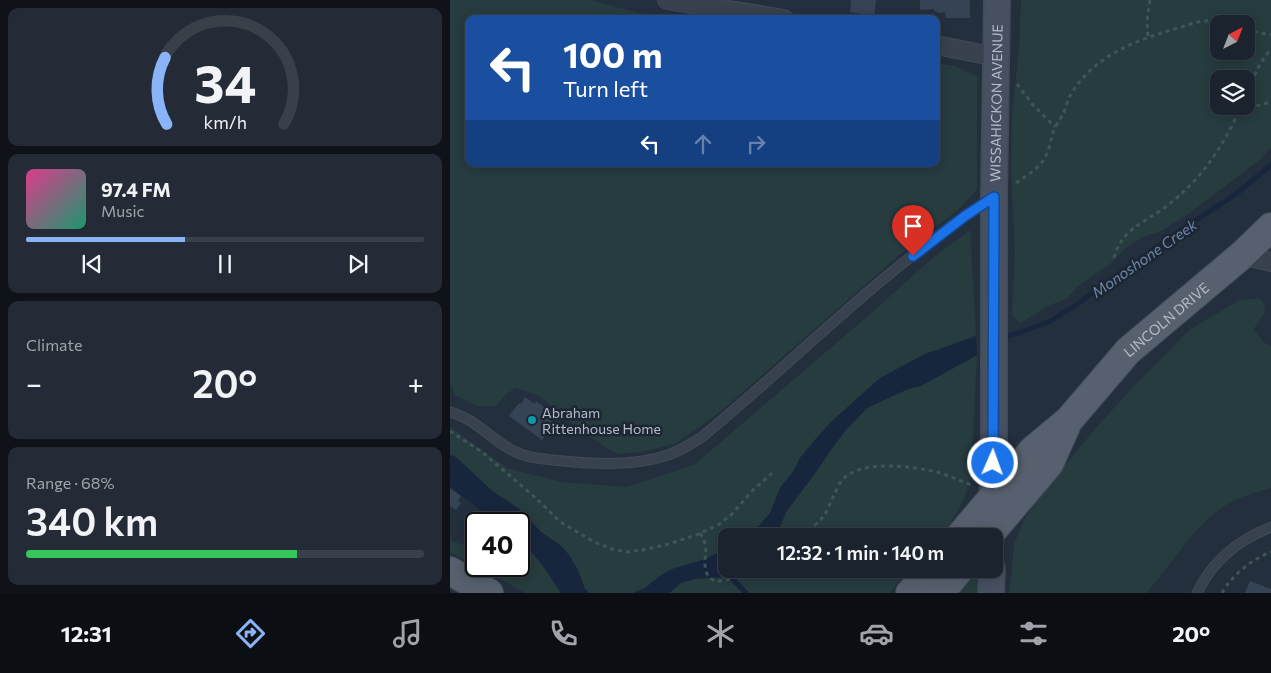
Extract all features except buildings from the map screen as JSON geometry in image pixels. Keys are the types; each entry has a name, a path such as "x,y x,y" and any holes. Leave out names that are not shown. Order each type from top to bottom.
{"main road":[{"name":"LINCOLN DRIVE","path":"964,528 982,492 1069,420 1128,351 1242,255 1271,227"},
{"name":"LINCOLN DRIVE","path":"997,528 1048,464 1069,420"},
{"path":"450,571 489,593"},
{"path":"910,593 924,578"},
{"path":"940,593 952,578"}],"street":[{"path":"667,0 764,7 777,15"},
{"name":"WISSAHICKON AVENUE","path":"990,528 982,492 994,432 994,197 997,0"},
{"path":"940,45 997,65"},
{"path":"1242,255 1271,262"},
{"path":"991,593 992,578"}],"lane":[{"path":"450,412 477,426 522,455 538,458 574,462 614,463 667,455 686,448 702,437 871,290 965,216 994,197"},
{"path":"1197,593 1209,572 1223,556 1241,542 1271,527"}],"path":[{"path":"1148,36 1147,21 1150,0"},
{"path":"994,197 1041,165 1046,157 1055,127 1062,116 1070,96 1082,78 1096,64 1116,51 1148,36 1158,35 1203,20 1210,20"},
{"path":"1255,32 1271,35"},
{"path":"1255,74 1271,49"},
{"path":"997,65 1055,127"},
{"path":"1255,106 1271,102"},
{"path":"1114,258 1117,248 1126,234 1173,201 1197,178 1225,138 1237,115"},
{"path":"450,431 482,452 537,499 559,521 594,542 626,552 669,544 718,525 732,514 752,491 772,473"},
{"path":"812,528 819,524 827,513 840,483 851,472 866,467 927,470 940,473 982,492"},
{"path":"700,533 706,543 706,572 715,582 730,578"},
{"path":"1222,593 1227,584 1236,576 1270,554"}],"green space":[{"path":"450,0 590,0 647,15 465,15 465,167 940,167 940,64 954,66 977,76 977,189 959,209 899,255 720,412 675,444 642,452 618,454 574,425 538,395 516,388 506,394 496,406 477,406 456,396 450,385"},
{"path":"1021,0 1271,0 1271,148 1262,158 1184,217 1161,231 1143,237 1127,247 1111,263 1077,287 1066,299 1050,305 1020,323 1012,315 1015,250 1011,176 1012,114 1019,48"},
{"path":"970,230 976,336 925,354 880,378 831,422 800,458 793,472 780,488 770,513 760,525 756,528 718,528 718,553 661,575 645,588 633,593 589,593 585,589 578,570 569,555 560,545 541,532 530,521 530,512 522,512 491,490 459,460 450,455 450,427 507,468 561,482 627,487 694,465 934,257"},
{"path":"1259,298 1265,305 1264,314 1253,330 1265,343 1271,346 1271,488 1235,500 1218,510 1195,532 1146,593 1009,593 1014,544 1025,518 1043,492 1095,429 1189,330 1240,300"},
{"path":"977,355 971,477 963,501 947,528 779,528 786,512 830,450 867,408 908,389 921,386"},
{"path":"450,540 465,544 465,560 450,552"},
{"path":"530,551 547,571 561,593 526,593 496,577 530,577"},
{"path":"901,578 890,593 669,593 681,583 694,579"},
{"path":"967,578 979,578 978,593 954,593"}],"water":[{"path":"976,336 977,355 921,386 908,389 867,408 845,431 831,450 786,512 779,528 756,528 770,513 780,488 793,472 800,458 831,422 880,378 925,354"},
{"path":"450,455 459,460 491,490 522,512 483,512 450,487"},
{"path":"530,521 541,532 560,545 569,555 578,570 585,589 589,593 561,593 530,551"},
{"path":"718,553 718,577 694,579 681,583 669,593 633,593 645,588 672,569 705,559"}],"waterway":[{"name":"Monoshone Creek","path":"1009,336 1049,322 1076,305 1181,230 1236,194 1271,165"},
{"path":"732,578 746,593"}],"place":[{"name":"Abraham Rittenhouse Home","path":"532,420"}],"route":[{"path":"913,256 965,216 994,197 993,463"}]}
